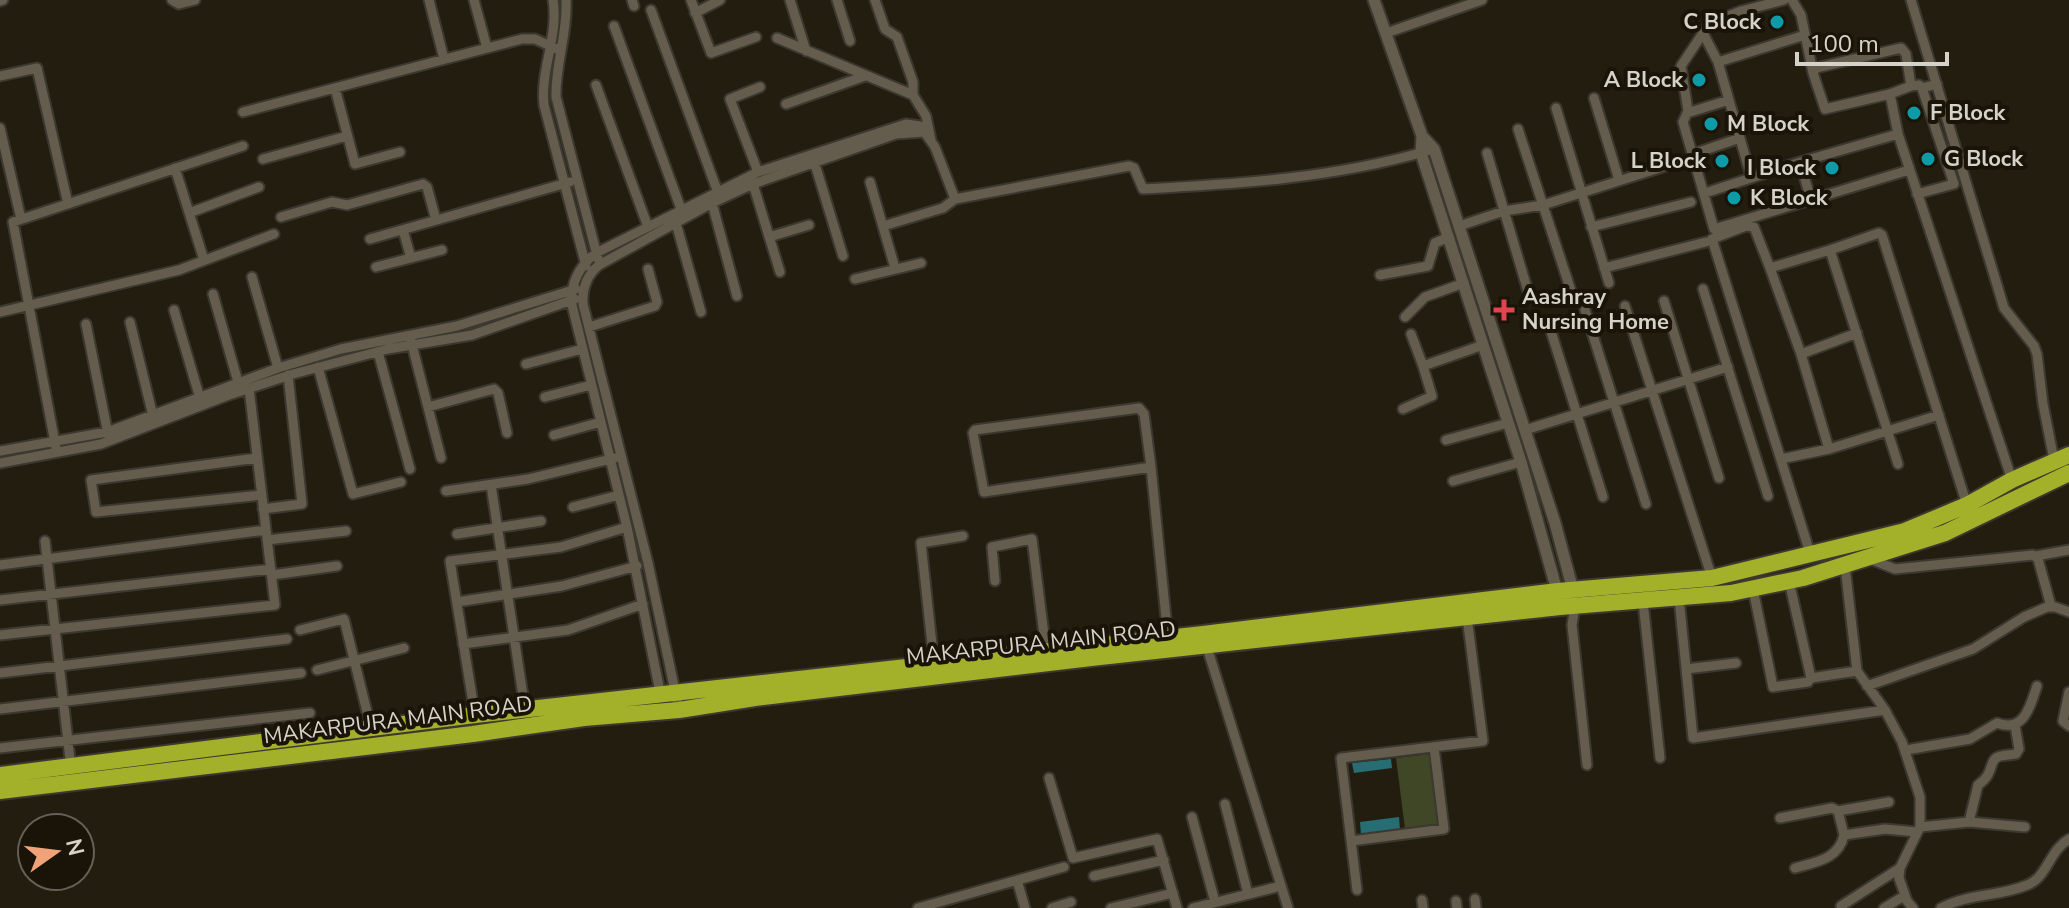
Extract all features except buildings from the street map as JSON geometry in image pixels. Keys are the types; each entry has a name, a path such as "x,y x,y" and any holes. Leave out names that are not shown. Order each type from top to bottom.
{"highway":[{"name":"MAKARPURA MAIN ROAD","path":"0,775 72,775 671,711 1205,641 1567,599 1712,578 1905,531 1967,505 2012,480 2062,458"},
{"name":"MAKARPURA MAIN ROAD","path":"0,791 72,775 371,728 525,709 1168,638 1205,641 1467,617 1567,599 1643,602 1753,589 1845,566 1959,527 2069,473"}],"street":[{"path":"172,0 179,4 195,0"},
{"path":"429,0 444,59"},
{"path":"474,0 487,48"},
{"path":"553,0 555,14 543,89 589,273"},
{"path":"566,0 566,24 556,97 599,265"},
{"path":"691,0 712,54 756,37"},
{"path":"695,13 720,0"},
{"path":"790,0 806,51"},
{"path":"837,0 850,41"},
{"path":"875,0 885,29 897,37 913,82 913,95 926,116 928,136"},
{"path":"1374,0 1422,136 1421,153 1567,599"},
{"path":"1386,33 1482,0"},
{"path":"1784,0 1741,11 1709,24 1681,66 1687,113 1683,122 1714,229 1909,170"},
{"path":"1792,0 1801,15 1813,73 1825,109 1937,84"},
{"path":"1911,0 2004,308 2037,354 2043,404 2062,458"},
{"path":"651,10 717,190"},
{"path":"614,26 681,209"},
{"path":"1704,35 1718,62 1750,173"},
{"path":"1718,62 1805,35"},
{"path":"777,38 913,95"},
{"path":"243,112 522,39 535,39 561,51"},
{"path":"1813,73 1816,68 1901,48 1906,54 1954,184 1917,194"},
{"path":"0,76 37,68 68,204"},
{"path":"786,104 866,76"},
{"path":"596,85 648,227"},
{"path":"758,172 730,99 760,87"},
{"path":"335,88 356,164 400,152"},
{"path":"1890,94 1909,170 2012,480"},
{"path":"1594,98 1619,180"},
{"path":"1687,113 1729,100"},
{"path":"1556,108 1609,283"},
{"path":"671,711 648,563 582,298 589,273 712,203 900,125 920,126 928,136 955,199"},
{"path":"0,128 21,219"},
{"path":"1518,129 1573,297"},
{"path":"552,134 565,131"},
{"path":"1705,193 1898,134"},
{"path":"263,159 347,136"},
{"path":"1422,136 1434,149 1525,430 1572,625 1587,765"},
{"path":"1693,154 1740,138"},
{"path":"56,448 13,223 243,146"},
{"path":"883,226 943,208 955,199 1129,166 1134,168 1143,189 1310,176 1434,149"},
{"path":"1487,153 1530,298"},
{"path":"671,711 571,295 585,262 596,253 758,172 813,159"},
{"path":"813,159 843,256"},
{"path":"1800,162 1811,200"},
{"path":"1459,226 1504,211 1543,205 1672,164"},
{"path":"175,168 204,260"},
{"path":"370,239 577,180"},
{"path":"870,182 895,268"},
{"path":"281,217 332,202 347,205 423,184 427,187 436,220"},
{"path":"753,184 780,272"},
{"path":"189,213 259,187"},
{"path":"1591,227 1691,202"},
{"path":"712,203 737,296"},
{"path":"676,223 701,312"},
{"path":"769,237 809,225"},
{"path":"1810,553 1712,239 1746,226 1754,227 1801,354 1829,449"},
{"path":"403,230 411,258"},
{"path":"1770,268 1881,233 1967,505"},
{"path":"0,312 179,270 274,234"},
{"path":"1380,275 1428,266 1435,243 1449,237"},
{"path":"1604,268 1706,242"},
{"path":"376,267 442,250"},
{"path":"1830,250 1898,464"},
{"path":"855,279 921,263"},
{"path":"589,327 655,306 657,302 648,269"},
{"path":"252,277 278,368"},
{"path":"1405,317 1425,297 1464,283"},
{"path":"153,418 199,395 341,349 472,335 571,295 585,286"},
{"path":"1703,289 1768,496"},
{"path":"213,294 238,382"},
{"path":"571,295 582,298"},
{"path":"1664,301 1719,478"},
{"path":"1625,306 1712,578"},
{"path":"174,310 199,395"},
{"path":"1585,310 1646,504"},
{"path":"130,322 153,418"},
{"path":"86,324 108,436"},
{"path":"1549,325 1603,497"},
{"path":"1801,354 1857,333"},
{"path":"1403,409 1432,396 1411,334"},
{"path":"0,463 108,436 153,418 288,375 411,341"},
{"path":"411,341 441,458"},
{"path":"1423,366 1483,345"},
{"path":"341,349 344,361"},
{"path":"526,364 582,349"},
{"path":"378,352 410,469"},
{"path":"318,367 353,494 401,482"},
{"path":"1525,430 1728,367"},
{"path":"1492,372 1505,368"},
{"path":"263,509 302,504 288,375"},
{"path":"545,397 591,385"},
{"path":"0,635 274,606 249,388"},
{"path":"428,407 494,389 498,393 507,433"},
{"path":"1151,467 984,492 973,433 975,430 1139,408 1144,414 1151,467 1168,638"},
{"path":"1781,459 1829,449 1939,415"},
{"path":"554,435 601,422"},
{"path":"1446,440 1508,423"},
{"path":"0,451 56,448"},
{"path":"446,491 566,471 621,456"},
{"path":"257,458 91,480 96,512 262,495"},
{"path":"1453,481 1521,462"},
{"path":"491,485 525,709"},
{"path":"573,507 619,495"},
{"path":"457,534 541,521"},
{"path":"475,715 450,561 561,547 627,527"},
{"path":"0,565 267,535 346,531"},
{"path":"934,663 921,543 963,536"},
{"path":"995,581 992,547 1032,539 1046,651"},
{"path":"45,541 72,775"},
{"path":"1868,558 1895,569 2069,550"},
{"path":"2036,556 2051,606"},
{"path":"457,602 562,586 648,563"},
{"path":"0,600 337,566"},
{"path":"1845,566 1857,671 1885,710 1906,750 1920,797 1918,829 1900,868 1899,878 1904,896 1913,908"},
{"path":"1789,581 1811,678"},
{"path":"1753,589 1773,687 1857,671"},
{"path":"1679,598 1694,738 1885,710"},
{"path":"1643,602 1660,758"},
{"path":"463,644 568,630 643,604"},
{"path":"1867,686 1973,649 2024,617 2051,606 2069,612"},
{"path":"1357,890 1341,758 1483,741 1467,617"},
{"path":"300,630 344,619 371,728"},
{"path":"0,673 287,639"},
{"path":"1205,641 1288,908"},
{"path":"317,670 404,648"},
{"path":"1686,669 1736,663"},
{"path":"0,709 301,673"},
{"path":"1906,750 1970,739 1997,723 2007,727 2015,725 2026,717 2037,686"},
{"path":"2069,692 2063,721 2069,726"},
{"path":"0,748 310,713"},
{"path":"1969,822 1978,785 1989,776 1994,760 2012,756 2019,749 2015,725"},
{"path":"1351,841 1444,829 1434,747"},
{"path":"1049,778 1073,858 1155,838 1159,840 1177,908"},
{"path":"1780,818 1889,802"},
{"path":"1225,804 1248,894"},
{"path":"1795,868 1830,858 1838,850 1844,835 1838,811"},
{"path":"1192,817 1215,902"},
{"path":"1844,835 1969,822 2025,827"},
{"path":"1941,908 1966,897 2029,885 2038,879 2057,847 2069,839"},
{"path":"1094,876 1164,860"},
{"path":"918,908 1064,867"},
{"path":"1841,906 1900,868"},
{"path":"1017,880 1025,908"},
{"path":"1193,908 1281,886"},
{"path":"1111,908 1173,893"},
{"path":"1884,908 1904,896"},
{"path":"1052,908 1071,902"}],"green space":[{"path":"1430,754 1439,825 1405,829 1396,758"}],"water":[{"path":"1391,759 1392,768 1354,773 1352,763"},
{"path":"1399,817 1400,830 1361,835 1360,822"}],"place":[{"name":"C Block","path":"1777,22"},
{"name":"A Block","path":"1699,80"},
{"name":"F Block","path":"1914,113"},
{"name":"M Block","path":"1711,124"},
{"name":"G Block","path":"1928,159"},
{"name":"L Block","path":"1722,161"},
{"name":"I Block","path":"1832,168"},
{"name":"K Block","path":"1734,198"},
{"name":"Aashray Nursing Home","path":"1504,310"}]}
